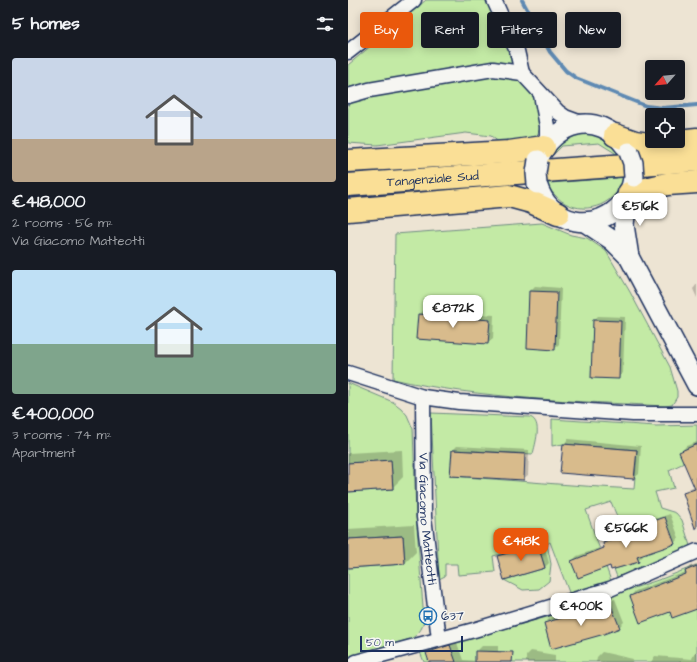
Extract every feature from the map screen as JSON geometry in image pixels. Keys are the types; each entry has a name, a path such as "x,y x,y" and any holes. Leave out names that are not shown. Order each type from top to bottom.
{"highway":[{"path":"685,140 697,139"},
{"path":"620,141 645,143"},
{"path":"348,161 519,151 544,155 697,160"},
{"name":"Tangenziale Sud","path":"348,185 518,172 544,155"},
{"path":"629,193 667,184 697,182"},
{"path":"348,210 509,196 531,202 558,214"}],"street":[{"path":"348,52 414,0"},
{"path":"494,0 517,51 522,73 562,115 584,124 602,127 620,141 631,158 634,169 624,225 629,257"},
{"path":"348,96 369,90 493,70 522,73"},
{"path":"541,93 548,132 544,155"},
{"path":"584,124 575,125 553,136 536,173 537,184 543,197 551,208 558,214 568,219 585,222 595,221 612,214 622,205 629,193"},
{"path":"585,222 612,240 629,257 697,385"},
{"path":"348,373 423,397 486,404 633,414 697,414"},
{"name":"Via Giacomo Matteotti","path":"423,397 424,517 439,639"},
{"path":"357,662 474,630 610,589 697,551"}],"green space":[{"path":"426,0 489,0 495,12 487,12 487,48 513,48 542,108 542,123 535,141 505,147 491,136 466,133 377,145 348,143 348,65 368,48 413,48 413,12 412,12"},
{"path":"581,127 618,144 625,171 623,182 613,197 597,206 579,208 570,205 561,201 547,185 545,174 547,150","holes":["599,143 615,153 617,178 550,183 549,159 562,146"]},
{"path":"542,223 571,235 587,238 606,251 630,292 670,367 677,391 677,397 672,405 665,406 494,395 427,386 393,379 395,234"},
{"path":"348,383 393,402 407,415 413,429 416,514 424,621 419,632 411,639 348,657 348,568 405,564 403,536 348,539 348,492 393,489 391,461 348,463"},
{"path":"431,413 530,417 536,423 537,434 533,454 452,450 451,476 634,489 637,450 563,444 552,446 552,419 656,426 697,425 697,444 684,463 669,470 674,488 655,492 660,508 676,513 682,520 691,549 617,577 614,569 638,562 630,535 624,533 611,502 586,510 611,581 570,595 550,542 547,544 551,564 549,581 539,589 523,590 504,580 545,568 538,545 493,556 495,572 458,575 457,564 445,564 445,576 439,579"},
{"path":"697,565 697,662 424,662 420,652 547,617 664,578"}],"building":[{"path":"529,291 557,292 555,350 527,348"},
{"path":"418,314 490,320 488,344 416,339"},
{"path":"593,320 621,321 619,379 591,378"},
{"path":"563,444 637,450 634,479 560,473"},
{"path":"697,444 697,528 695,528 683,493 695,489 679,452"},
{"path":"452,450 525,454 524,480 450,476"},
{"path":"391,460 393,489 348,492 348,463"},
{"path":"665,517 675,544 637,557 639,562 611,570 610,566 578,578 571,561 604,548 603,543 639,532 637,527"},
{"path":"403,536 405,564 348,568 348,539"},
{"path":"538,545 545,568 504,580 497,556"},
{"path":"697,566 697,609 672,618 670,612 640,623 630,596 686,574 685,571"},
{"path":"610,603 620,628 551,649 544,623 568,616 569,619"},
{"path":"450,645 456,662 429,662 426,653"},
{"path":"475,651 513,652 512,662 475,662"}],"waterway":[{"path":"522,0 550,52 566,71 576,78 646,106 663,108 697,105"}],"place":[{"name":"637","path":"428,616"}]}
